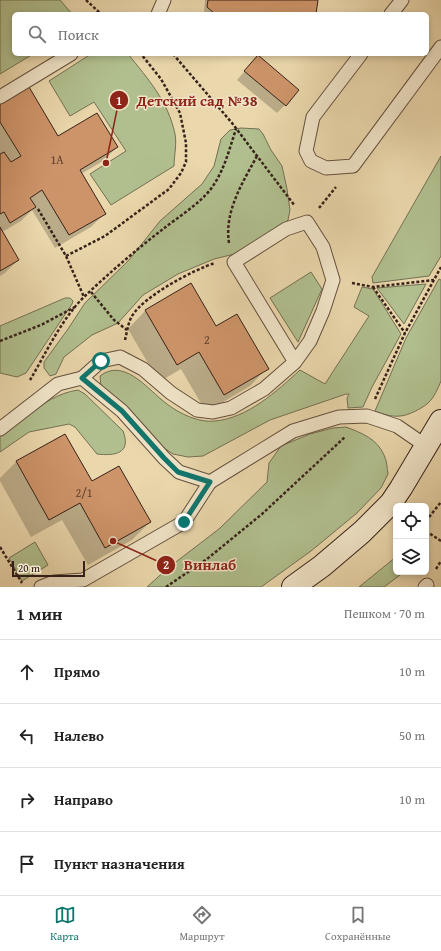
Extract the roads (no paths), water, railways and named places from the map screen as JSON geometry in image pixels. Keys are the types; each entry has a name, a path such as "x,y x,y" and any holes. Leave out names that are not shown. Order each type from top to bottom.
{"main road":[{"path":"293,587 322,566 391,503 441,421"}],"lane":[{"path":"159,12 164,0"},
{"path":"393,12 402,0"},
{"path":"359,56 313,117 306,151 311,161 326,168 353,166 441,47"},
{"path":"0,97 68,56"},
{"path":"0,429 58,384 82,378 101,361 120,357 143,369 171,394 197,410 213,412 231,408 264,389 295,362 310,341 323,311 333,280 322,247 307,222 286,229 232,260 295,362"},
{"path":"82,378 122,411 178,472 210,482"},
{"path":"41,587 54,582 83,580 184,522 210,482 293,431 339,417 367,416 397,426 426,446"}],"place":[{"name":"Детский сад №38","path":"106,163"},
{"name":"Винлаб","path":"113,541"}]}
